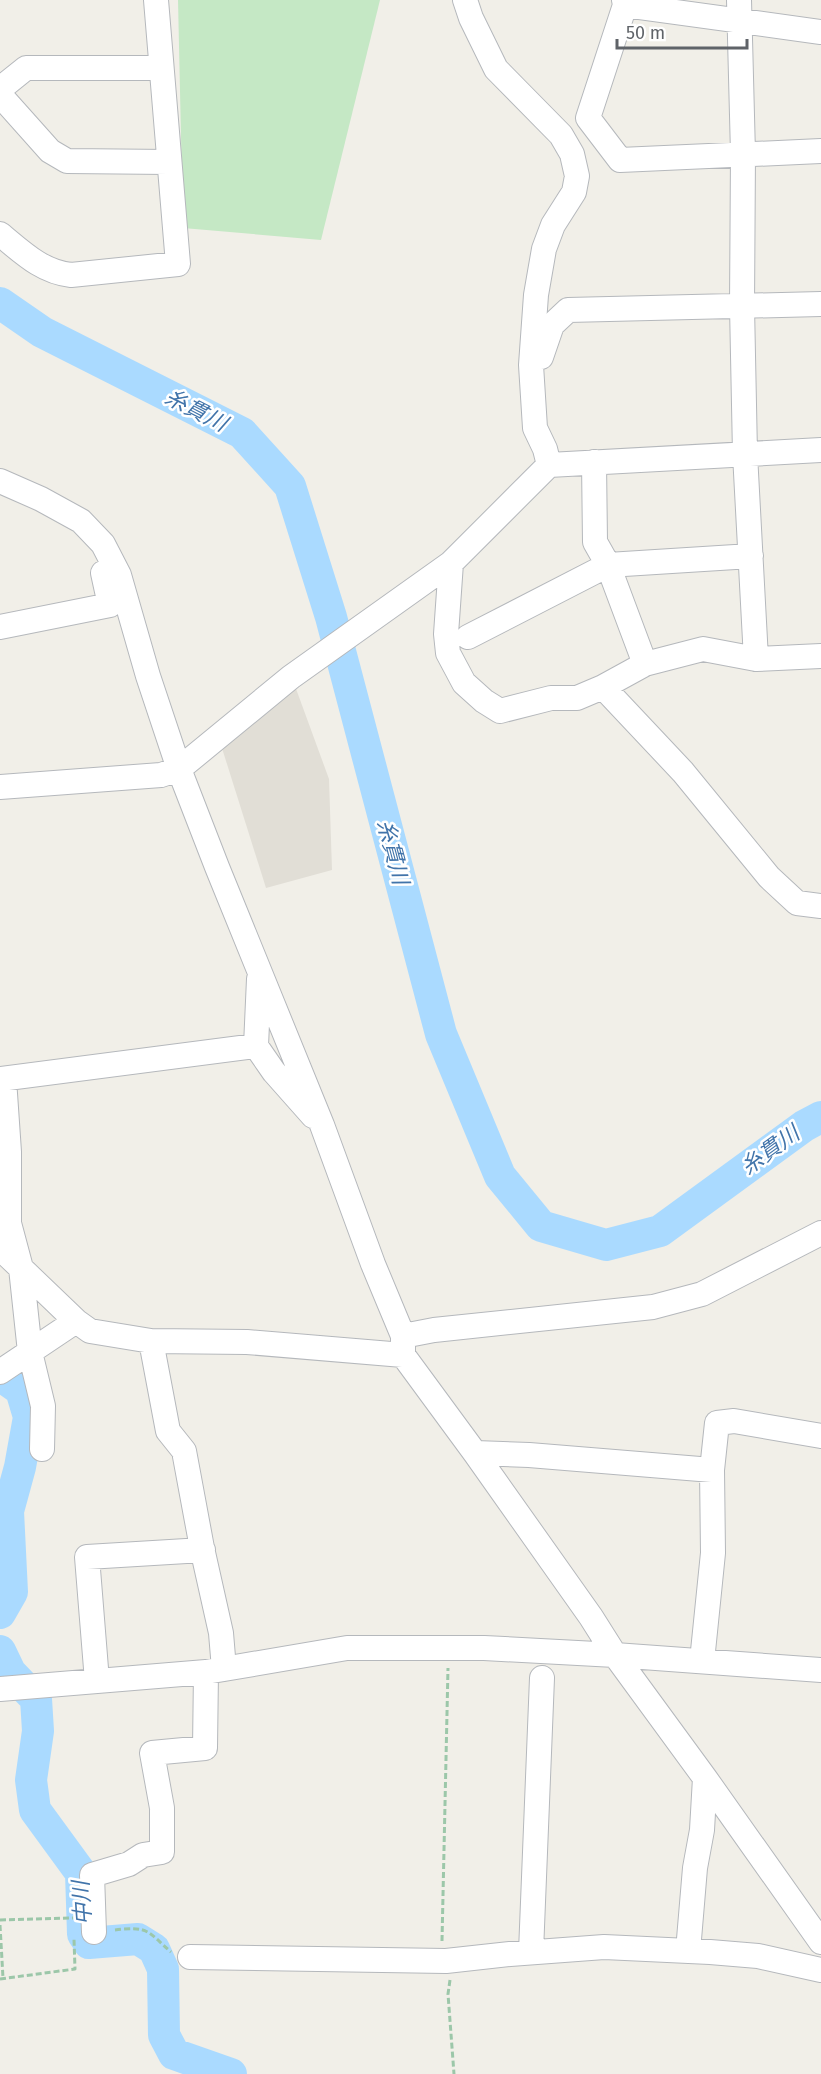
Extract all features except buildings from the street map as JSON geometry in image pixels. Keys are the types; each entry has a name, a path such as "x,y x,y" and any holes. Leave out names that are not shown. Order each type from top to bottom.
{"street":[{"path":"0,234 35,263 57,273 71,275 178,264 156,0"},
{"path":"465,0 471,18 496,69 561,135 572,153 577,176 574,192 553,225 544,249 536,295 531,364 535,429 545,449 549,465"},
{"path":"821,32 740,11 624,2 588,118 620,160 821,151"},
{"path":"740,11 745,454 756,659"},
{"path":"0,89 26,68 161,68"},
{"path":"0,95 50,151 67,161 169,162"},
{"path":"532,382 552,325 568,310 821,304"},
{"path":"0,787 161,775 179,769 291,677 451,563 549,465 821,450"},
{"path":"594,462 595,542 608,565 645,664"},
{"path":"0,481 41,499 81,521 103,544 119,575 148,676 179,769 322,1125 403,1346 615,1655 821,1942"},
{"path":"468,637 608,565 751,555"},
{"path":"0,627 110,605 100,563 110,558"},
{"path":"451,563 446,634 448,653 464,683 484,701 500,711 551,698 577,698 645,664 703,649 756,659 821,656"},
{"path":"603,687 684,772 769,877 797,903 821,906"},
{"path":"259,970 256,1046 281,1081 322,1125"},
{"path":"42,1449 43,1406 30,1352 21,1268 9,1224 9,1152 2,1079 256,1046"},
{"path":"0,1248 76,1321 90,1331 151,1341 403,1346 434,1330 653,1307 702,1294 821,1233"},
{"path":"0,1372 76,1321"},
{"path":"80,1932 92,1875 129,1864 143,1855 162,1852 162,1808 152,1753 205,1748 221,1633 184,1451 168,1431 151,1341"},
{"path":"702,1661 713,1553 712,1470 717,1424 734,1421 821,1436"},
{"path":"475,1453 529,1455 712,1470"},
{"path":"97,1681 87,1557 203,1550"},
{"path":"6,1689 215,1671 347,1648 448,1648 615,1655 821,1670"},
{"path":"531,1952 542,1677"},
{"path":"688,1951 695,1869 702,1830 705,1778"},
{"path":"190,1957 447,1960 604,1947 758,1956 821,1970"}],"path":[{"path":"448,1648 443,1816 448,1994 454,2074"},
{"path":"73,1917 80,1932 75,1969 1,1979 0,1923 73,1917"},
{"path":"80,1932 136,1928 153,1934 176,1955 190,1957"}],"shaded area":[{"path":"295,686 329,779 332,870 266,888 221,745"}],"green space":[{"path":"178,0 380,0 321,240 183,228"}],"waterway":[{"name":"糸貫川","path":"0,303 42,332 242,433 290,486 331,617 441,1034 500,1176 541,1226 606,1245 660,1231 804,1126 821,1117"},
{"name":"中川","path":"0,1375 21,1390 29,1417 20,1467 8,1511 12,1592 0,1613"},
{"name":"中川","path":"0,1651 10,1672 36,1699 38,1731 31,1780 35,1810 81,1873 83,1934 89,1943 138,1939 154,1949 163,1969 164,2035 174,2054 231,2074"}]}
